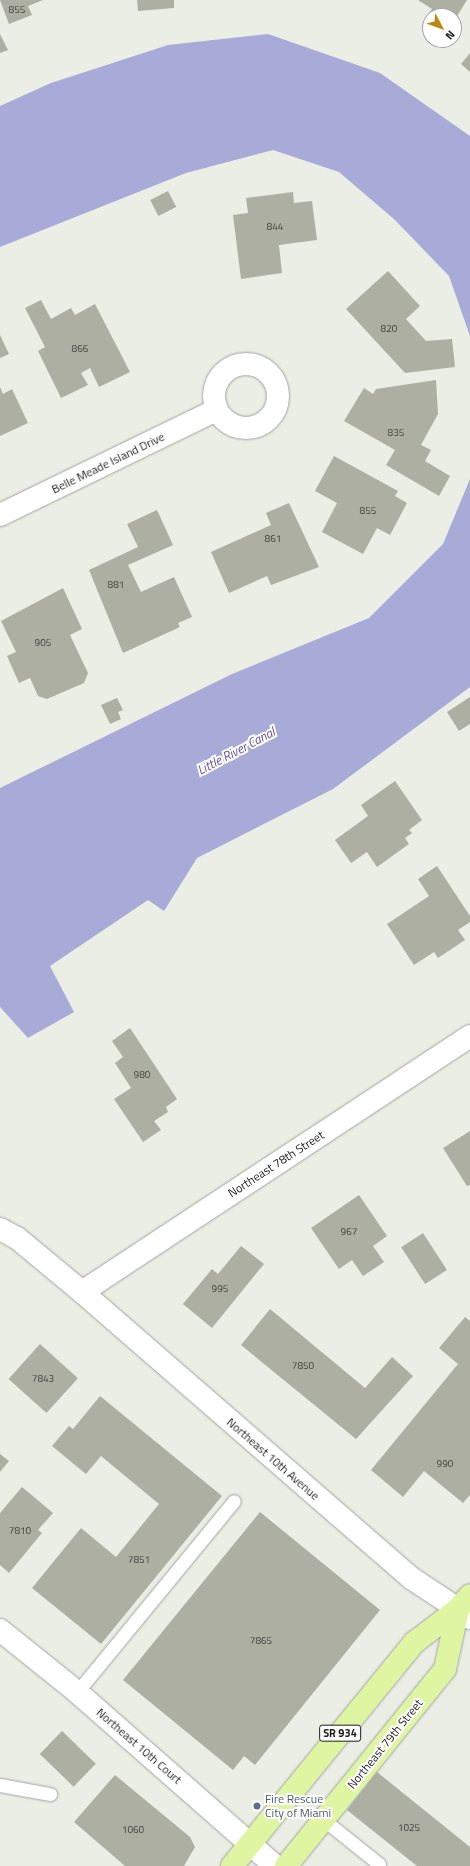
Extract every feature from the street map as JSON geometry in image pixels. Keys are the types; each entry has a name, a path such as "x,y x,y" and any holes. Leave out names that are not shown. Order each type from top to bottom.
{"main road":[{"name":"Northeast 79th Street","path":"286,1866 445,1669 466,1607"},
{"name":"SR 934","path":"232,1866 414,1642 466,1607"}],"street":[{"name":"Belle Meade Island Drive","path":"0,515 216,410"},
{"name":"Northeast 78th Street","path":"82,1292 470,1036"},
{"name":"Northeast 10th Avenue","path":"0,1229 17,1238 82,1292 411,1578 466,1607"},
{"name":"Northeast 10th Court","path":"0,1630 77,1692 275,1866"}],"lane":[{"path":"77,1692 234,1501"},
{"path":"0,1785 50,1794"},
{"path":"324,1820 379,1864 377,1866"}],"water":[{"path":"268,34 380,73 470,136 470,336 449,276 395,220 339,172 273,150 186,173 0,247 0,106 51,83 168,45"},
{"name":"Little River Canal","path":"470,479 470,687 333,789 197,858 164,911 148,900 50,966 74,1012 28,1038 0,1007 0,788 232,674 369,618 443,544"}],"building":[{"path":"0,0 43,0 28,6 32,15 9,24"},
{"path":"137,0 174,0 174,8 138,11"},
{"path":"418,0 467,0 462,8 430,8"},
{"path":"0,34 8,50 0,53"},
{"path":"470,53 470,72 461,64"},
{"path":"168,191 176,207 158,216 150,200"},
{"path":"293,192 294,203 312,201 317,240 279,245 282,273 241,279 233,215 248,213 246,198"},
{"path":"388,271 420,306 406,319 426,341 452,339 455,367 405,373 346,309"},
{"path":"41,300 51,319 71,308 75,315 95,304 130,372 99,387 90,368 81,373 88,385 61,398 38,351 45,347 25,308"},
{"path":"0,335 9,354 0,358"},
{"path":"436,380 438,414 421,445 431,450 425,461 450,476 439,496 386,465 395,450 344,421 364,388 373,394 376,389"},
{"path":"0,387 3,394 12,389 28,423 0,436"},
{"path":"334,456 398,491 395,496 407,503 390,535 377,528 363,554 322,532 337,503 315,491"},
{"path":"289,503 319,567 271,585 267,576 229,593 211,552 271,525 266,513"},
{"path":"157,510 173,545 128,565 141,592 174,577 192,617 178,623 180,627 123,653 89,570 138,547 127,524"},
{"path":"63,588 82,629 70,635 88,673 84,683 47,699 38,696 30,678 19,683 7,656 16,652 1,621"},
{"path":"470,697 470,724 459,731 447,712"},
{"path":"117,698 123,710 118,712 121,719 110,724 101,705"},
{"path":"395,781 422,820 409,830 412,833 405,838 409,844 377,867 367,852 351,863 335,840 368,816 361,805"},
{"path":"437,866 470,916 470,922 458,930 465,940 438,958 434,952 414,965 387,924 429,896 418,879"},
{"path":"130,1028 177,1099 166,1107 168,1112 154,1121 161,1130 143,1142 114,1099 131,1088 115,1063 123,1057 112,1041"},
{"path":"470,1131 470,1185 467,1186 443,1148"},
{"path":"359,1195 387,1236 373,1246 384,1262 363,1276 352,1260 339,1269 311,1228"},
{"path":"423,1233 447,1270 425,1284 401,1247"},
{"path":"241,1246 264,1264 212,1328 183,1304 212,1269 218,1274"},
{"path":"270,1309 365,1388 392,1357 413,1376 356,1439 241,1345"},
{"path":"465,1317 470,1321 470,1495 463,1503 424,1471 403,1497 371,1470 458,1364 439,1348"},
{"path":"40,1344 78,1378 46,1413 9,1379"},
{"path":"100,1396 222,1496 101,1644 32,1588 81,1528 116,1557 159,1504 101,1456 86,1474 52,1446 69,1426 73,1429"},
{"path":"0,1454 9,1461 0,1472"},
{"path":"22,1487 53,1513 38,1530 42,1533 9,1573 0,1565 0,1513"},
{"path":"260,1512 380,1610 255,1765 244,1756 233,1770 123,1680"},
{"path":"62,1731 96,1764 74,1787 40,1754"},
{"path":"377,1772 470,1847 470,1866 417,1866 347,1810"},
{"path":"115,1775 190,1837 195,1847 184,1866 125,1866 74,1822"}],"place":[{"name":"Fire Rescue City of Miami","path":"257,1806"}]}
